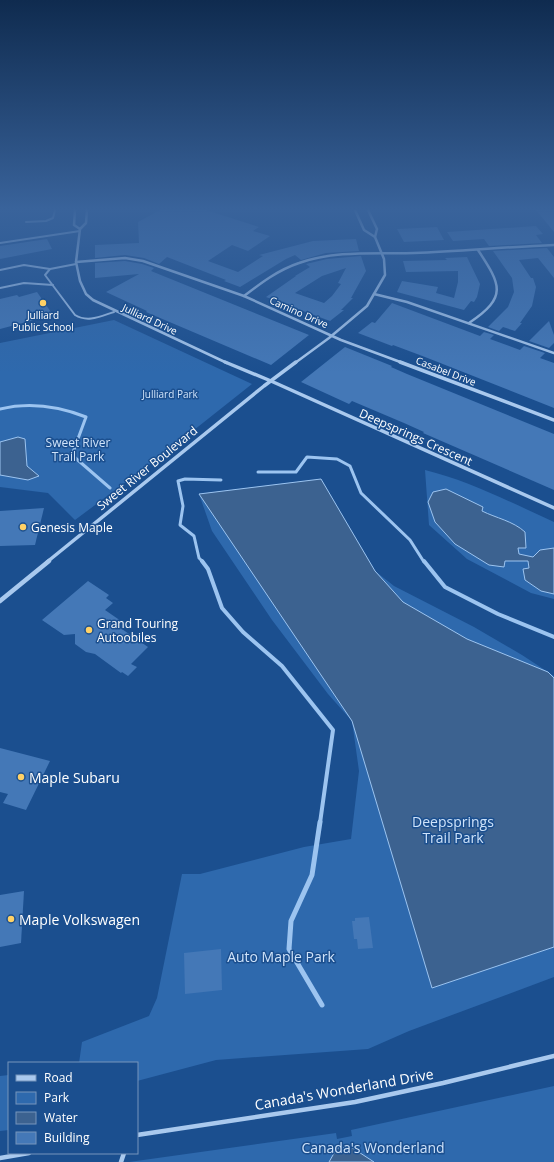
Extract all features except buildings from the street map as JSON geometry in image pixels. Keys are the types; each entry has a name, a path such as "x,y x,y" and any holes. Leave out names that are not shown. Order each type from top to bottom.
{"street":[{"name":"Julliard Drive","path":"76,264 80,281 86,294 93,300 114,312 219,360 271,381"},
{"name":"Camino Drive","path":"155,264 244,296 332,336"},
{"path":"244,296 267,279 283,270 298,264"},
{"name":"Sweet River Boulevard","path":"0,601 271,381 332,336 367,306 385,275 383,264"},
{"path":"469,323 484,314 492,305 498,293 497,282 486,264"},
{"path":"374,294 407,302 554,353"},
{"name":"Casabel Drive","path":"332,336 554,420"},
{"name":"Deepsprings Crescent","path":"271,381 554,508"}],"lane":[{"path":"0,270 24,265 50,269 71,264"},
{"path":"50,269 45,275 75,315 80,319 89,320 114,312"},
{"path":"0,288 24,283 53,285"},
{"name":"Canada's Wonderland Drive","path":"138,1134 320,1108 428,1087 554,1056"},
{"path":"0,1158 23,1154"}],"green space":[{"path":"114,320 252,384 170,449 75,520 48,493 0,487 0,343"},
{"path":"425,470 475,486 554,522 554,599 531,593 467,559 429,525"},
{"name":"Deepsprings Trail Park","path":"321,479 375,571 394,586 474,627 554,676 554,977 409,1031 368,1049 216,1060 138,1081 138,1062 79,1062 82,1042 149,1016 157,998 182,874 200,874 304,847 351,839 359,771 352,721 328,694 272,620 212,531 199,494"},
{"path":"8,1075 8,1130 0,1131 0,1076"},
{"name":"Canada's Wonderland","path":"554,1086 554,1162 129,1162 336,1133 337,1139 352,1136 351,1130"}],"water":[{"path":"18,437 25,439 27,466 39,476 28,480 0,475 0,442"},
{"name":"Deepsprings Trail Park","path":"321,479 375,571 403,602 467,639 548,672 554,678 554,947 432,988 352,721 199,494"},
{"path":"446,489 483,507 482,511 510,522 525,532 526,548 518,548 519,554 533,557 540,550 554,548 554,594 541,591 525,580 523,569 529,568 528,561 505,561 504,567 489,565 455,544 435,522 428,502 433,492"},
{"path":"351,1147 374,1162 329,1162 337,1148"}],"waterway":[{"path":"0,409 22,406 43,406 65,410 86,417 72,455 110,488"},
{"path":"258,472 296,472 307,457 337,459 350,466 361,493 410,540 424,562"},
{"path":"202,561 199,558 194,536 180,525 183,506 178,481 185,479 221,480"},
{"path":"202,561 208,569 222,608 243,632 282,666 333,730 320,823"},
{"path":"424,561 445,587 498,614 554,637"},
{"path":"320,822 312,875 291,921 289,949 322,1005"}],"place":[{"name":"Julliard Public School","path":"43,303"},
{"name":"Genesis Maple","path":"23,527"},
{"name":"Grand Touring Autoobiles","path":"89,630"},
{"name":"Maple Subaru","path":"21,777"},
{"name":"Maple Volkswagen","path":"11,919"}],"park label":[{"name":"Julliard Park","path":"170,394"},
{"name":"Sweet River Trail Park","path":"78,449"},
{"name":"Auto Maple Park","path":"281,956"}]}
